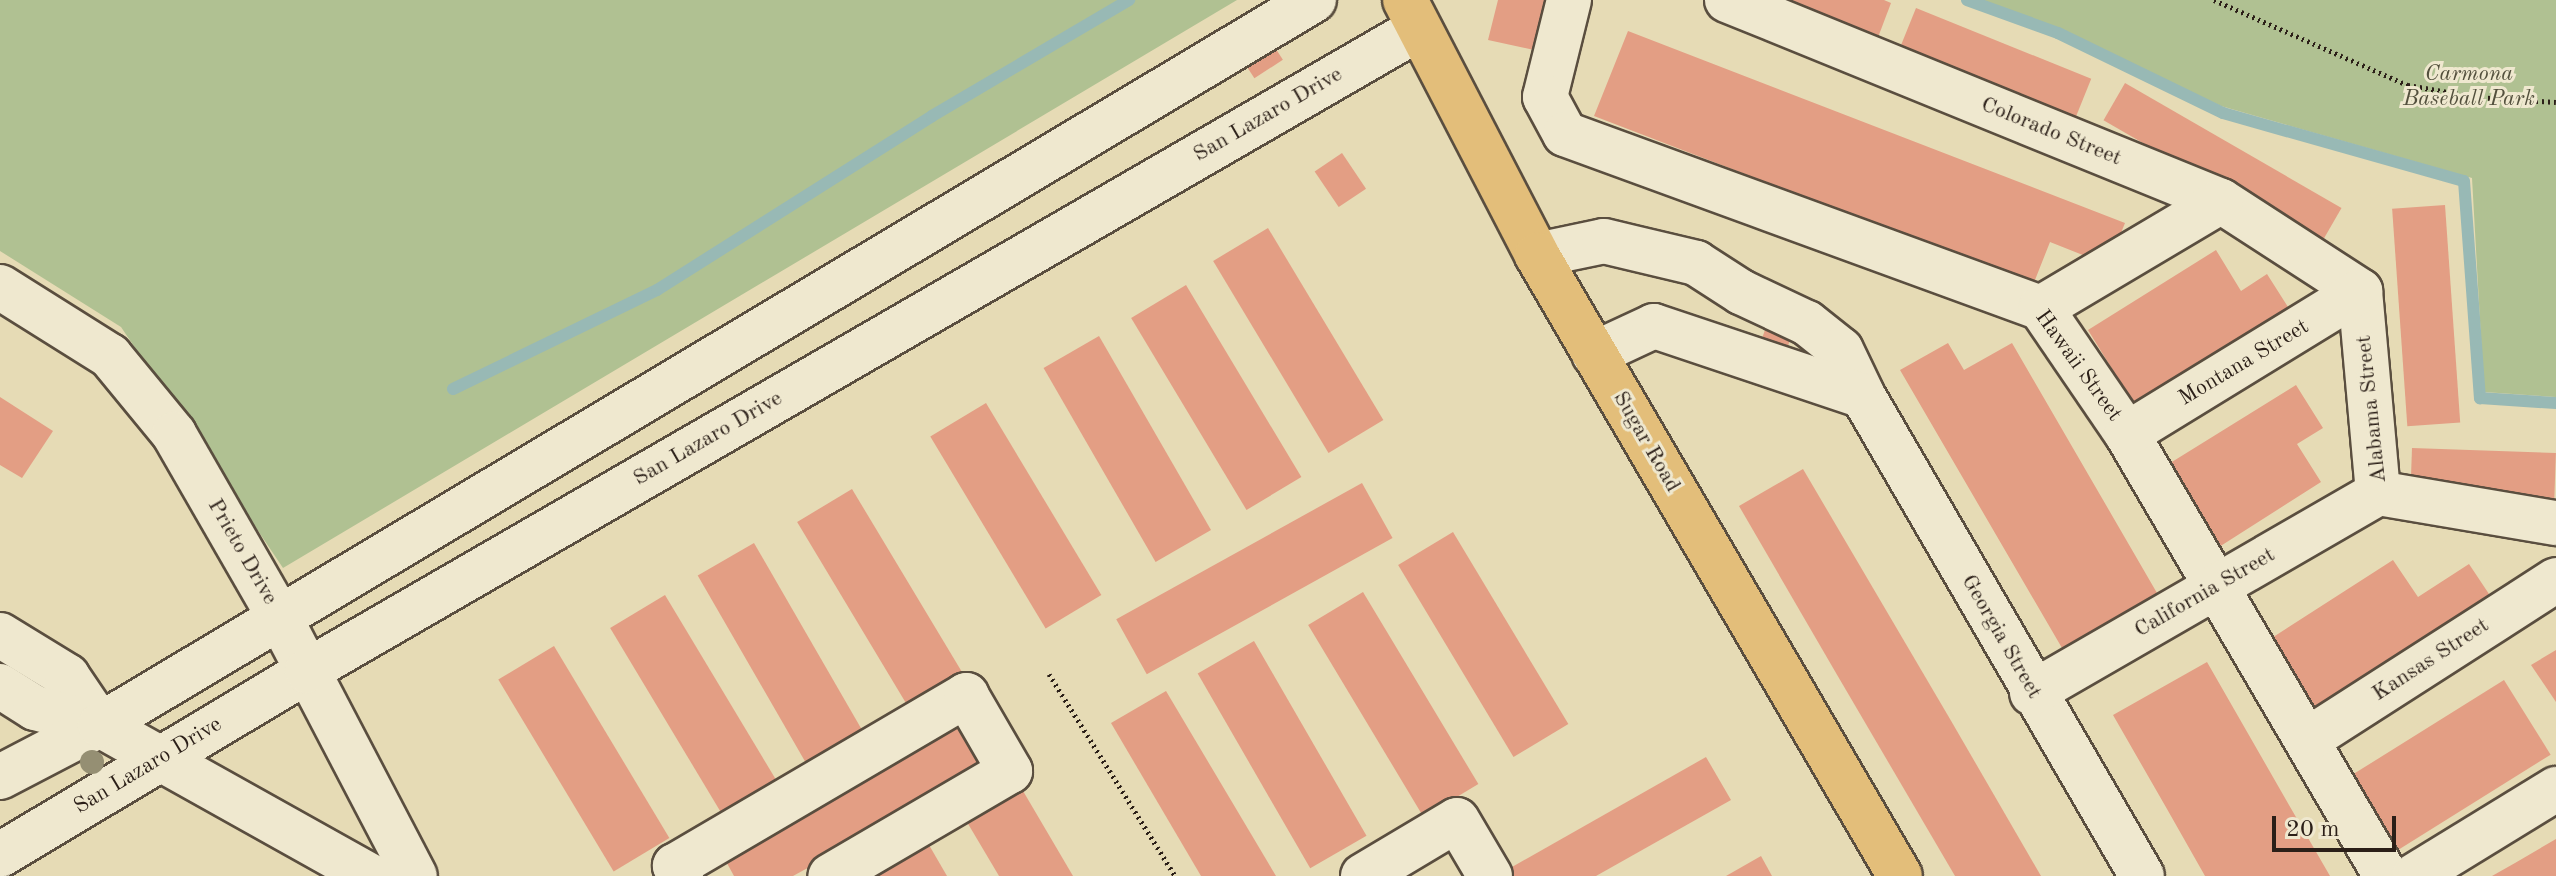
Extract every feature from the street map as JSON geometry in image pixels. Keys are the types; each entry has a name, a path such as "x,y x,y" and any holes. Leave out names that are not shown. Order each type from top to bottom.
{"main road":[{"name":"Sugar Road","path":"1412,14 1537,255 1900,876"}],"street":[{"path":"0,777 100,725 1314,0"},
{"name":"Hawaii Street","path":"1569,0 1545,97 1565,134 2041,308 2127,434 2386,876"},
{"name":"Colorado Street","path":"1727,0 2221,201 2360,291"},
{"name":"San Lazaro Drive","path":"0,855 1412,14"},
{"path":"2041,308 2221,201"},
{"name":"Georgia Street","path":"1537,255 1604,241 1696,263 1759,301 1807,323 1841,350 1863,396 2032,693 2142,876"},
{"name":"Prieto Drive","path":"0,287 110,356 174,434 280,618 415,876"},
{"name":"Montana Street","path":"2127,434 2360,291"},
{"name":"Alabama Street","path":"2360,291 2378,493 2556,523"},
{"path":"1720,350 1759,301"},
{"path":"1594,354 1654,326 1863,396"},
{"name":"California Street","path":"2032,693 2378,493"},
{"name":"Kansas Street","path":"2307,740 2556,580"},
{"path":"0,635 67,676 100,725"},
{"path":"0,686 35,708 100,725 370,876"},
{"path":"681,876 675,866 966,695 1010,771 830,876"},
{"path":"2414,876 2556,789"},
{"path":"1380,872 1457,820 1490,876"}],"path":[{"path":"2214,0 2408,85 2476,97 2556,102"},
{"path":"1049,674 1175,876"}],"green space":[{"path":"0,0 1237,0 283,568 121,327 0,251"},
{"name":"Carmona Baseball Park","path":"1978,0 2556,0 2556,397 2484,392 2472,178 2221,106 2064,33"}],"building":[{"path":"1498,0 1547,0 1534,50 1488,40"},
{"path":"1776,0 1884,0 1891,3 1877,40"},
{"path":"1916,8 2091,79 2076,118 1900,47"},
{"path":"1628,31 2125,223 2108,265 2050,242 2033,285 1594,116"},
{"path":"1272,43 1283,60 1254,78 1243,62"},
{"path":"2125,83 2342,208 2320,245 2104,120"},
{"path":"1342,153 1366,189 1339,207 1315,171"},
{"path":"2445,205 2460,422 2407,426 2392,209"},
{"path":"1268,228 1383,420 1329,453 1213,261"},
{"path":"2216,250 2241,291 2267,274 2293,315 2138,411 2088,330"},
{"path":"1186,285 1301,477 1247,510 1131,318"},
{"path":"1765,330 1790,339 1784,356 1759,347"},
{"path":"1099,336 1211,530 1156,562 1044,368"},
{"path":"1948,343 1964,370 2012,343 2157,593 2062,648 1900,370"},
{"path":"2296,385 2323,428 2297,444 2321,482 2219,547 2167,465"},
{"path":"0,397 53,431 22,478 0,465"},
{"path":"986,403 1101,595 1046,628 930,436"},
{"path":"2412,448 2556,453 2554,498 2410,493"},
{"path":"1803,469 2041,876 1955,876 1836,673 1739,506"},
{"path":"1362,483 1393,538 1147,674 1116,619"},
{"path":"852,489 967,681 913,714 797,522"},
{"path":"1453,532 1568,724 1514,757 1398,565"},
{"path":"754,543 866,738 810,770 698,576"},
{"path":"2393,560 2418,597 2469,564 2495,603 2314,719 2264,643"},
{"path":"1363,592 1478,784 1424,817 1308,625"},
{"path":"665,595 780,787 726,820 610,628"},
{"path":"1254,641 1366,836 1310,868 1198,674"},
{"path":"554,646 669,838 614,871 498,679"},
{"path":"2556,650 2556,702 2531,665"},
{"path":"2207,662 2330,876 2205,876 2113,715"},
{"path":"2504,680 2551,755 2399,849 2352,775"},
{"path":"1166,691 1276,876 1201,876 1111,723"},
{"path":"964,712 994,766 793,876 734,876 717,845"},
{"path":"1706,757 1731,800 1596,876 1508,876 1505,871"},
{"path":"1016,779 1073,876 999,876 961,812"},
{"path":"2556,839 2556,876 2492,876 2515,863"},
{"path":"929,845 947,876 876,876"},
{"path":"1761,856 1772,876 1726,876"}],"waterway":[{"path":"453,389 657,290 932,116 1129,0"},
{"path":"1967,0 2058,33 2223,113 2464,181 2480,398 2556,403"}]}
